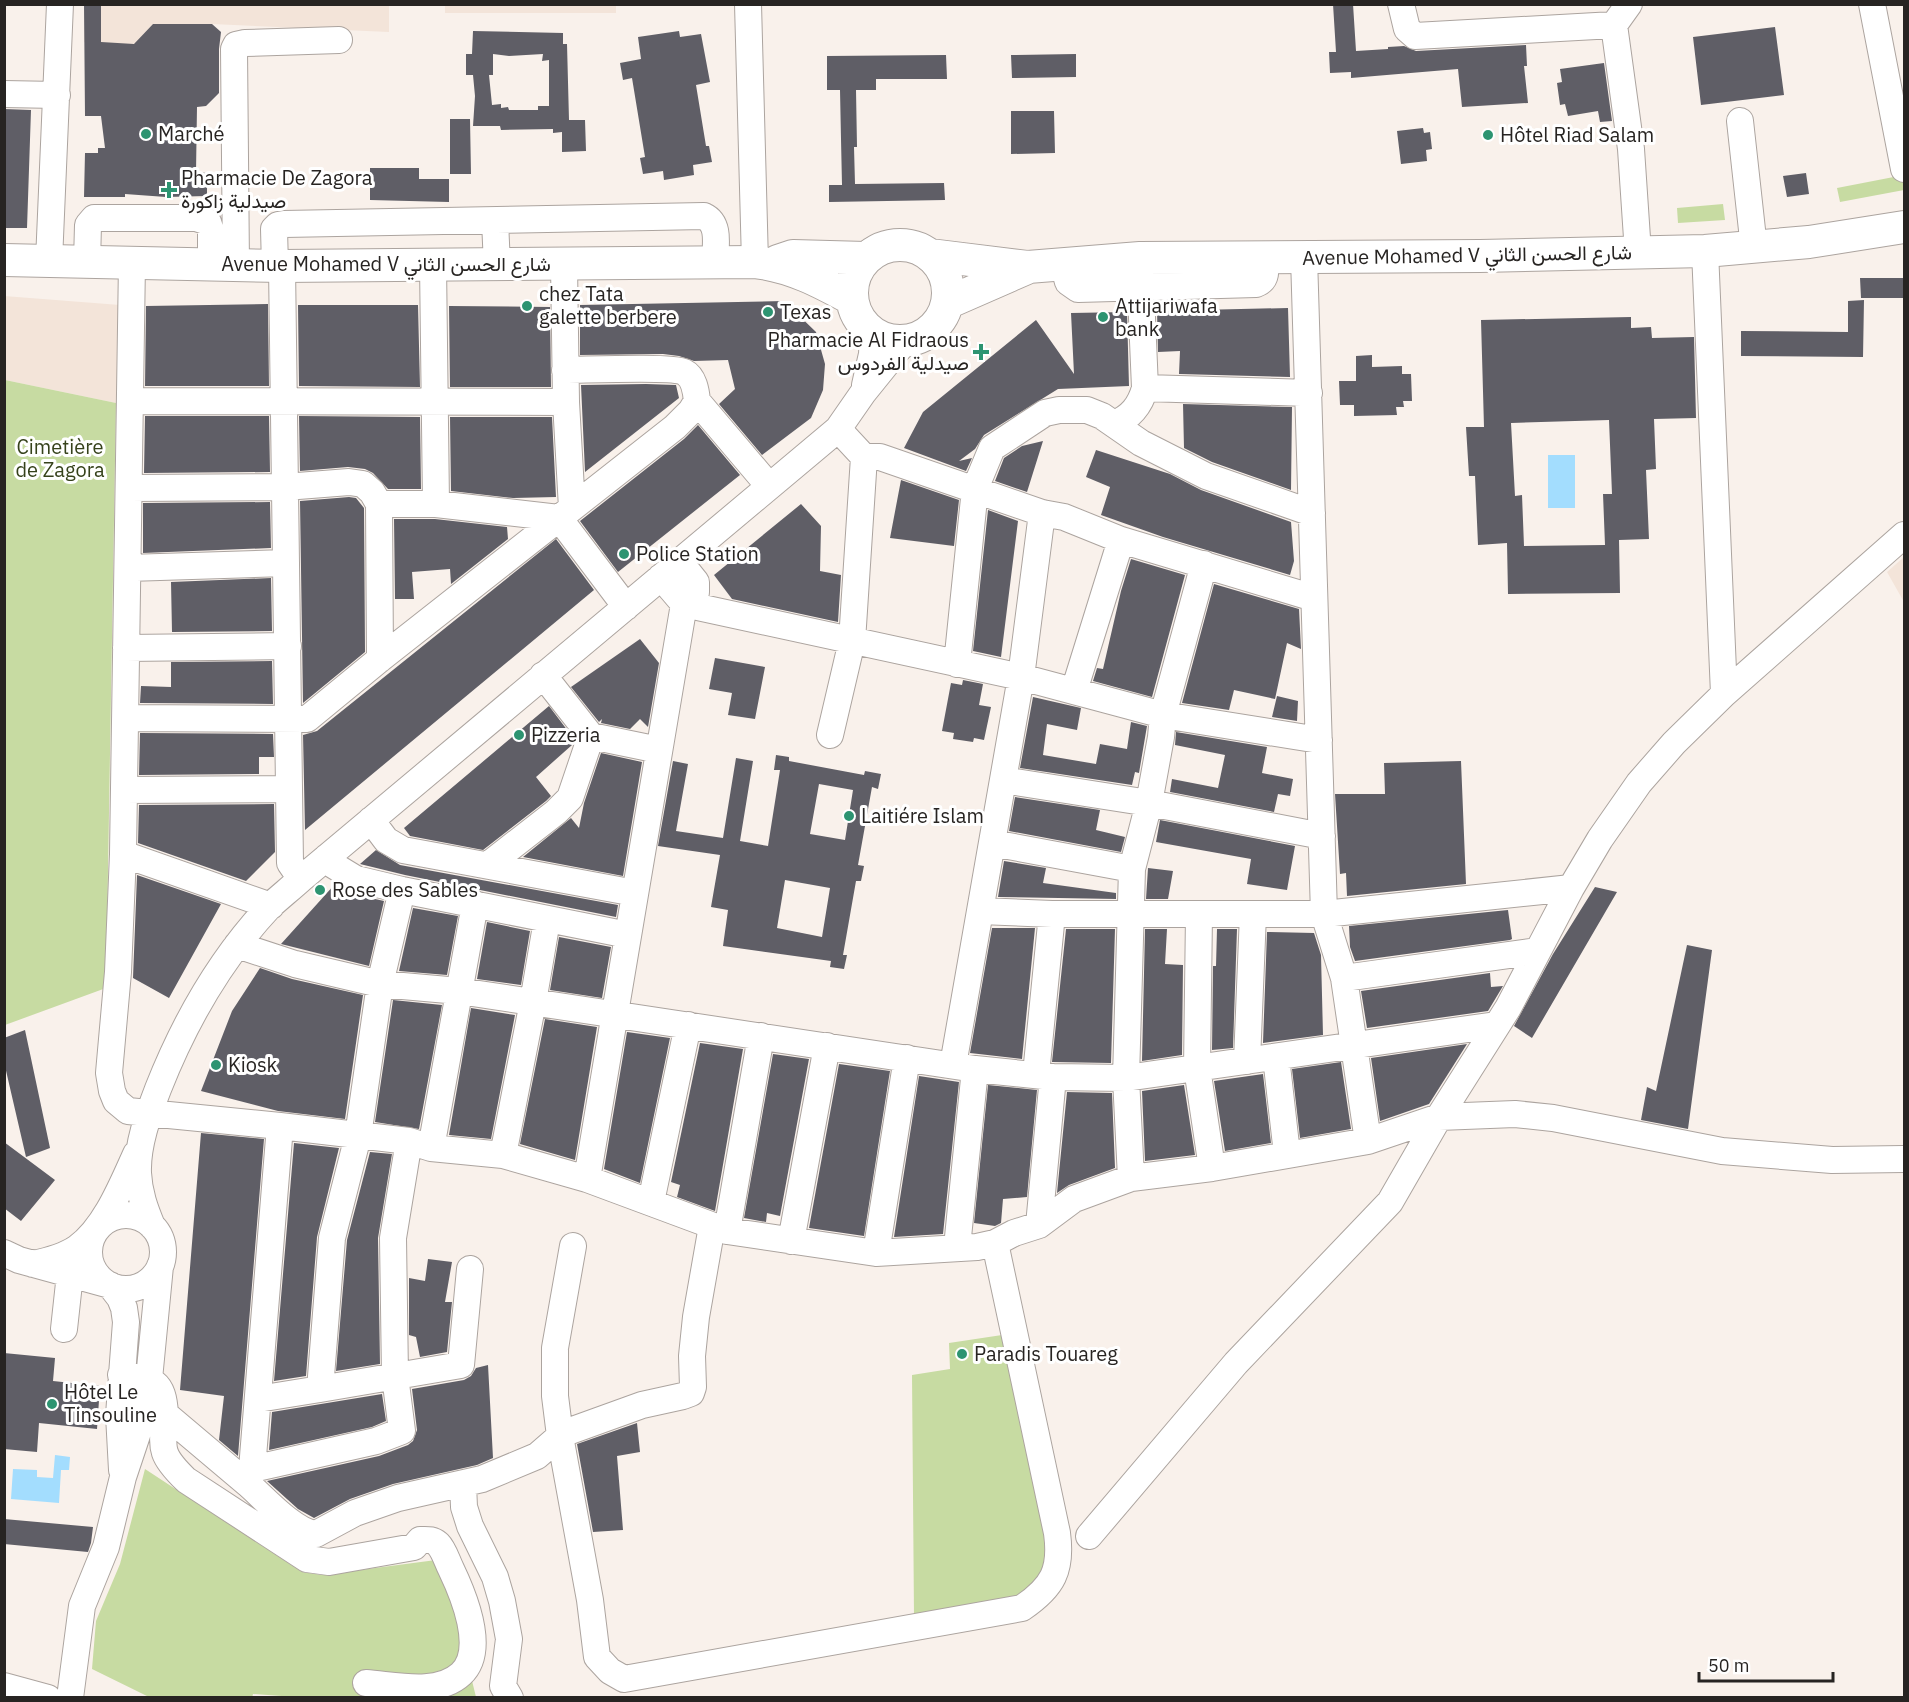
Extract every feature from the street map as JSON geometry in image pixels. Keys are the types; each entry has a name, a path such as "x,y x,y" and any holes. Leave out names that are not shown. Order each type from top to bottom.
{"main road":[{"name":"Avenue Mohamed V شارع الحسن الثاني","path":"4,260 278,266 761,263 793,256 866,258 877,249 904,244 930,255 1028,267 1063,264 1140,272 1263,257 1705,251 1809,242 1905,227"},
{"path":"866,258 855,277 852,299 856,312 863,324 873,333 883,338 905,341 920,337 932,329 942,318 947,303 946,277 939,264 930,255"},
{"name":"Avenue Mohamed V شارع الحسن الثاني","path":"761,263 818,280 852,299"},
{"name":"Avenue Mohamed V شارع الحسن الثاني","path":"947,303 1028,267"}],"street":[{"path":"49,261 60,4"},
{"path":"748,4 761,263"},
{"path":"1401,4 1407,29 1415,36 1614,25"},
{"path":"1629,4 1614,25 1631,149 1638,253"},
{"path":"1872,4 1905,168"},
{"path":"224,265 236,45 339,40"},
{"path":"4,94 57,95"},
{"path":"1740,121 1754,248"},
{"path":"301,879 291,863 284,401 278,266 274,229 278,225 704,216 710,219 715,229 715,263"},
{"path":"87,262 88,225 94,218 196,218 208,222 224,265"},
{"path":"495,221 497,265"},
{"path":"1705,251 1724,694"},
{"path":"1304,256 1324,914 1344,978 1368,1141"},
{"path":"132,262 123,854 118,972 109,1073 116,1101 122,1108 128,1111 280,1126 503,1155 587,1179 720,1229 876,1252 924,1251 976,1247 995,1243 1014,1233 1038,1225 1074,1199 1131,1178 1212,1168 1368,1141 1439,1117 1515,1114 1553,1118 1722,1151 1832,1160 1905,1159"},
{"path":"433,264 436,504"},
{"path":"564,264 566,513 626,607"},
{"path":"1114,424 1122,421 1140,405 1145,388 1140,272"},
{"path":"863,393 872,354 873,333"},
{"path":"123,1477 119,1432 126,1322 120,1298 99,1278 93,1268 89,1255 90,1243 121,1187 141,1142 149,1113 171,1056 211,984 237,945 271,906 301,879 838,429 863,393 905,341"},
{"path":"565,370 683,372 692,380 697,401 769,486"},
{"path":"1145,388 1309,393"},
{"path":"130,401 566,402"},
{"path":"125,718 307,719 675,427 691,411 697,401"},
{"path":"957,664 975,489 992,448 1045,413 1059,410 1087,411 1102,416 1141,443 1206,476 1312,513"},
{"path":"830,735 852,641 864,457 838,429"},
{"path":"864,457 880,457 1042,513 1064,517 1120,540 1314,598"},
{"path":"129,488 285,487 349,482 363,484 380,504 380,659"},
{"path":"380,504 436,504 566,513"},
{"path":"957,1247 964,1067 980,911 1021,677 1042,513"},
{"path":"1089,1536 1236,1363 1390,1202 1439,1117 1508,1008 1571,888 1600,839 1639,783 1674,743 1724,694 1905,535"},
{"path":"1074,691 1120,540"},
{"path":"128,568 286,564"},
{"path":"1131,1178 1126,1078 1132,869 1149,803 1163,715 1204,564"},
{"path":"587,1179 684,604 671,569"},
{"path":"684,604 1021,677 1163,715 1318,740"},
{"path":"126,648 288,646"},
{"path":"543,675 591,736 659,750"},
{"path":"488,865 556,812 570,798 591,736"},
{"path":"1003,780 1149,803 1322,836"},
{"path":"124,790 290,789"},
{"path":"370,820 386,840 403,850 635,893"},
{"path":"992,843 1132,869"},
{"path":"123,854 271,906"},
{"path":"327,857 333,865 356,879 628,935"},
{"path":"980,911 1052,914 1324,914 1571,888"},
{"path":"320,1389 332,1238 358,1136 380,984 402,890"},
{"path":"250,1477 401,1434 395,1376 393,1238 420,1145 459,991 475,904"},
{"path":"1038,1225 1052,914"},
{"path":"1199,914 1197,1068 1212,1168"},
{"path":"1247,1061 1253,914"},
{"path":"503,1155 547,920"},
{"path":"237,945 295,964 380,984 459,991 964,1067 1045,1076 1126,1078 1496,1025"},
{"path":"1344,978 1538,951"},
{"path":"651,1202 688,1025"},
{"path":"165,1414 250,1477 293,1524 302,1530 316,1534 355,1512 398,1498 482,1479 537,1456 560,1436 642,1405 691,1393 696,1317 720,1229 761,1036"},
{"path":"791,1241 827,1046"},
{"path":"1276,1057 1287,1154"},
{"path":"876,1252 907,1058"},
{"path":"250,1477 280,1126"},
{"path":"70,1698 82,1606 106,1547 123,1477 138,1432 149,1379 163,1255 162,1243 144,1207 140,1189 138,1171 141,1142"},
{"path":"33,1264 69,1253 104,1222 116,1216 128,1215 141,1218 152,1226"},
{"path":"573,1246 555,1348 555,1396 560,1436 590,1600 597,1657 610,1671 624,1678 1022,1608 1037,1598 1057,1571 1060,1553 1049,1488 995,1243"},
{"path":"4,1253 33,1264 122,1289 146,1284 155,1276 160,1266"},
{"path":"258,1399 461,1365 470,1269"},
{"path":"64,1329 69,1274"},
{"path":"121,1375 149,1379 160,1388 165,1414 162,1443 164,1454 186,1480 307,1559 329,1562 414,1547 420,1540 432,1540 440,1546 470,1616 472,1633 467,1666 461,1674 432,1687 366,1683"},
{"path":"464,1484 464,1507 470,1526 495,1577 502,1600 509,1639 503,1686 510,1698"},
{"path":"4,1686 48,1698"}],"shaded area":[{"path":"616,4 616,13 445,13 445,5"},
{"path":"84,5 389,5 389,32 212,24 153,24 140,38 140,45 84,42"},
{"path":"4,296 120,305 116,403 5,380"},
{"path":"1904,557 1904,602 1887,572"}],"green space":[{"path":"1904,175 1904,190 1840,202 1837,188"},
{"path":"1723,204 1725,220 1678,223 1677,208"},
{"name":"Cimetière de Zagora","path":"5,380 116,403 106,988 5,1025"},
{"path":"1002,1335 1047,1533 1046,1556 1037,1585 1010,1599 914,1615 912,1375 950,1369 949,1343"},
{"path":"145,1469 302,1572 322,1575 436,1560 456,1616 476,1697 309,1698 253,1694 252,1698 149,1697 92,1669 96,1621 120,1564"}],"water":[{"path":"1548,455 1575,455 1575,508 1548,508"},
{"path":"55,1455 70,1457 69,1470 61,1470 59,1503 11,1499 13,1469 37,1470 37,1477 53,1478"}],"building":[{"path":"84,4 101,4 101,42 134,44 153,24 212,24 221,32 219,93 206,106 197,107 196,172 207,173 207,196 166,197 125,194 125,197 84,197 85,153 98,153 98,148 105,148 101,116 85,116"},
{"path":"1333,4 1353,4 1356,51 1404,46 1416,51 1526,45 1527,66 1524,66 1528,103 1462,107 1458,69 1351,78 1351,72 1330,73 1329,52 1336,52"},
{"path":"1775,27 1784,95 1701,105 1693,37"},
{"path":"473,31 563,33 563,44 567,44 569,120 585,120 586,151 562,152 562,132 553,133 553,129 501,130 500,126 473,126 475,96 473,75 466,75 466,54 472,54","holes":["493,54 509,56 543,54 542,61 549,60 549,106 538,106 538,110 509,110 508,107 501,108 501,104 492,105 489,75 493,75"]},
{"path":"679,31 680,37 701,34 710,82 696,85 706,146 709,146 712,162 693,165 694,175 664,180 663,171 643,174 640,158 645,157 632,78 623,80 620,63 641,59 638,37"},
{"path":"1076,54 1076,77 1012,78 1011,55"},
{"path":"946,55 947,79 876,79 876,90 856,90 857,147 854,147 855,184 944,183 945,200 829,202 829,185 842,185 840,90 827,90 827,56"},
{"path":"1604,63 1612,121 1600,122 1598,111 1568,116 1565,104 1560,105 1557,83 1562,82 1560,69"},
{"path":"4,109 31,110 27,228 4,228"},
{"path":"1011,111 1054,111 1055,153 1011,154"},
{"path":"450,119 470,119 471,174 450,174"},
{"path":"1423,128 1424,133 1430,132 1432,149 1426,150 1427,161 1401,164 1397,131"},
{"path":"370,168 419,168 419,179 449,179 449,202 370,200"},
{"path":"1806,173 1809,194 1787,197 1783,176"},
{"path":"1860,278 1905,278 1905,298 1861,298"},
{"path":"1864,300 1863,357 1741,356 1741,331 1848,332 1848,301"},
{"path":"784,301 816,332 825,364 823,390 811,418 762,455 719,404 735,389 728,360 694,361 663,354 580,355 580,305"},
{"path":"268,304 269,386 145,386 146,306"},
{"path":"298,305 418,305 420,387 299,386"},
{"path":"449,306 550,307 551,387 450,387"},
{"path":"1288,308 1290,377 1179,374 1180,351 1158,352 1157,311"},
{"path":"1127,312 1129,386 1058,389 984,435 975,449 959,461 972,458 966,471 904,448 923,412 1036,320 1074,374 1071,313"},
{"path":"1631,317 1631,328 1651,327 1652,338 1694,337 1696,418 1654,419 1656,469 1646,470 1649,539 1619,540 1620,593 1508,594 1507,543 1478,545 1475,476 1469,476 1466,427 1484,427 1481,320","holes":["1609,420 1612,494 1603,494 1605,545 1524,546 1522,495 1515,496 1511,423"]},
{"path":"1372,355 1372,367 1402,366 1402,374 1411,374 1412,401 1403,401 1404,407 1396,407 1397,415 1354,416 1354,405 1340,405 1339,381 1356,381 1356,356"},
{"path":"581,385 676,385 679,398 585,472"},
{"path":"1183,404 1292,407 1291,490 1212,462 1184,448"},
{"path":"145,416 269,416 270,472 144,473"},
{"path":"299,416 420,417 421,489 388,489 373,473 365,469 348,467 300,471"},
{"path":"450,417 552,417 556,497 513,498 451,491"},
{"path":"698,425 740,475 618,572 580,521 684,439"},
{"path":"1043,441 1027,492 995,481 1004,458 1022,446"},
{"path":"1096,450 1170,474 1201,490 1291,522 1294,561 1290,575 1163,537 1101,515 1110,487 1086,477"},
{"path":"901,480 959,500 954,546 890,538"},
{"path":"356,498 364,508 365,652 303,703 300,501"},
{"path":"270,502 271,548 143,553 143,503"},
{"path":"801,504 821,526 820,571 841,575 838,622 732,599 714,575"},
{"path":"988,510 1018,521 1001,657 973,651"},
{"path":"394,519 435,519 507,527 508,539 451,584 450,569 412,572 414,599 395,599"},
{"path":"556,539 594,590 305,830 303,735 317,731"},
{"path":"1131,559 1185,575 1152,697 1093,681 1097,668 1103,669"},
{"path":"271,578 272,631 172,632 171,582"},
{"path":"1214,584 1299,609 1301,649 1287,643 1275,699 1234,690 1229,710 1182,703"},
{"path":"640,639 659,663 648,727 640,719 630,729 601,723 602,719 599,722 571,687"},
{"path":"715,658 765,667 755,719 728,715 732,693 709,689"},
{"path":"272,661 273,704 140,703 141,686 171,687 171,662"},
{"path":"963,680 983,684 979,705 991,707 984,740 974,738 973,742 953,739 954,733 942,731 951,683 962,685"},
{"path":"1277,696 1298,701 1297,721 1272,717"},
{"path":"1033,697 1081,708 1077,730 1047,724 1043,755 1096,764 1100,744 1127,749 1131,722 1147,726 1139,773 1135,772 1132,785 1020,768"},
{"path":"549,706 574,739 572,745 536,777 551,796 546,801 483,850 410,836 404,828"},
{"path":"1176,732 1267,747 1262,773 1293,779 1290,796 1278,794 1274,812 1170,792 1172,779 1218,788 1225,755 1175,745"},
{"path":"140,733 273,734 274,757 259,757 259,774 139,775"},
{"path":"601,753 642,762 623,876 523,857 571,818 579,828 584,803"},
{"path":"776,755 789,757 789,761 864,775 865,771 881,774 878,789 872,787 858,865 864,866 861,881 856,881 843,955 847,955 844,969 830,967 831,961 723,946 728,910 711,907 720,855 658,846 673,761 688,764 676,831 723,838 736,758 753,761 740,841 768,846 780,770 774,770","holes":["819,784 853,790 845,840 810,834","785,880 830,888 822,937 777,928"]},
{"path":"1461,761 1466,884 1347,896 1346,873 1340,874 1335,794 1385,794 1384,763"},
{"path":"1015,797 1100,810 1096,830 1125,837 1121,852 1009,831"},
{"path":"274,804 275,852 246,881 138,843 139,805"},
{"path":"1160,820 1295,846 1287,890 1247,884 1251,859 1156,842"},
{"path":"376,850 400,865 618,905 616,917 360,864"},
{"path":"1004,861 1046,868 1043,883 1116,893 1116,899 998,897"},
{"path":"1148,868 1173,871 1168,899 1146,899"},
{"path":"137,875 221,904 169,998 133,978"},
{"path":"335,884 353,894 384,901 369,966 281,944"},
{"path":"1595,887 1617,892 1532,1038 1514,1026 1553,954"},
{"path":"413,908 458,916 447,975 399,971"},
{"path":"1508,910 1512,939 1510,940 1355,961 1350,947 1349,926"},
{"path":"487,922 530,931 521,985 477,979"},
{"path":"992,928 1035,928 1022,1059 970,1053"},
{"path":"1066,929 1115,929 1111,1063 1052,1062"},
{"path":"1145,929 1167,929 1165,964 1183,965 1182,1055 1142,1061"},
{"path":"1217,929 1237,929 1233,1048 1212,1050 1213,966 1216,966"},
{"path":"1267,932 1314,933 1321,955 1323,1035 1263,1043"},
{"path":"559,937 611,947 602,998 550,990"},
{"path":"1687,945 1712,950 1688,1129 1641,1120 1647,1087 1656,1091"},
{"path":"260,968 292,979 363,995 345,1119 278,1111 201,1091 232,1011"},
{"path":"1490,973 1491,987 1503,986 1488,1011 1367,1028 1361,991"},
{"path":"393,1000 442,1005 419,1129 375,1122"},
{"path":"471,1008 515,1015 491,1139 449,1135"},
{"path":"545,1019 597,1027 575,1160 520,1144"},
{"path":"25,1030 50,1148 26,1157 4,1062 4,1038"},
{"path":"627,1032 670,1038 640,1183 604,1169"},
{"path":"700,1043 743,1049 715,1211 677,1197 680,1185 671,1182"},
{"path":"1467,1044 1429,1104 1380,1121 1371,1058"},
{"path":"773,1054 809,1059 780,1216 767,1213 766,1222 744,1218"},
{"path":"1341,1062 1351,1129 1300,1138 1292,1069"},
{"path":"839,1064 890,1071 864,1236 809,1228"},
{"path":"1263,1074 1271,1143 1225,1151 1214,1081"},
{"path":"919,1076 959,1082 943,1234 894,1237"},
{"path":"988,1085 1037,1090 1027,1197 1003,1199 1001,1223 995,1226 974,1223"},
{"path":"1184,1085 1195,1155 1145,1161 1142,1091"},
{"path":"1067,1092 1112,1093 1115,1168 1069,1185 1057,1193"},
{"path":"201,1133 264,1139 238,1456 219,1440 224,1396 180,1390"},
{"path":"4,1142 55,1180 21,1221 4,1208"},
{"path":"294,1143 339,1148 317,1237 306,1376 274,1381"},
{"path":"370,1152 392,1154 378,1238 380,1364 336,1371 347,1240"},
{"path":"428,1259 452,1262 445,1302 452,1302 447,1352 420,1357 416,1337 409,1335 409,1278 425,1281"},
{"name":"Hôtel Le Tinsouline","path":"4,1353 55,1358 53,1381 100,1386 97,1429 39,1423 37,1452 4,1449"},
{"path":"488,1365 493,1458 477,1465 393,1484 350,1499 314,1518 298,1509 267,1481 379,1456 408,1445 413,1441 417,1430 412,1389 464,1380 471,1376 476,1368"},
{"path":"382,1394 386,1421 372,1427 269,1450 272,1412"},
{"path":"637,1423 640,1452 617,1456 623,1530 593,1532 577,1444"},
{"path":"4,1519 93,1527 88,1552 4,1544"}],"place":[{"name":"Marché","path":"146,134"},
{"name":"Hôtel Riad Salam","path":"1488,135"},
{"name":"Pharmacie De Zagora صيدلية زاكورة","path":"169,190"},
{"name":"chez Tata galette berbere","path":"527,306"},
{"name":"Texas","path":"768,312"},
{"name":"Attijariwafa bank","path":"1103,317"},
{"name":"Pharmacie Al Fidraous صيدلية الفردوس","path":"981,352"},
{"name":"Police Station","path":"624,554"},
{"name":"Pizzeria","path":"519,735"},
{"name":"Laitiére Islam","path":"849,816"},
{"name":"Rose des Sables","path":"320,890"},
{"name":"Kiosk","path":"216,1065"},
{"name":"Paradis Touareg","path":"962,1354"},
{"name":"Hôtel Le Tinsouline","path":"52,1404"}]}
